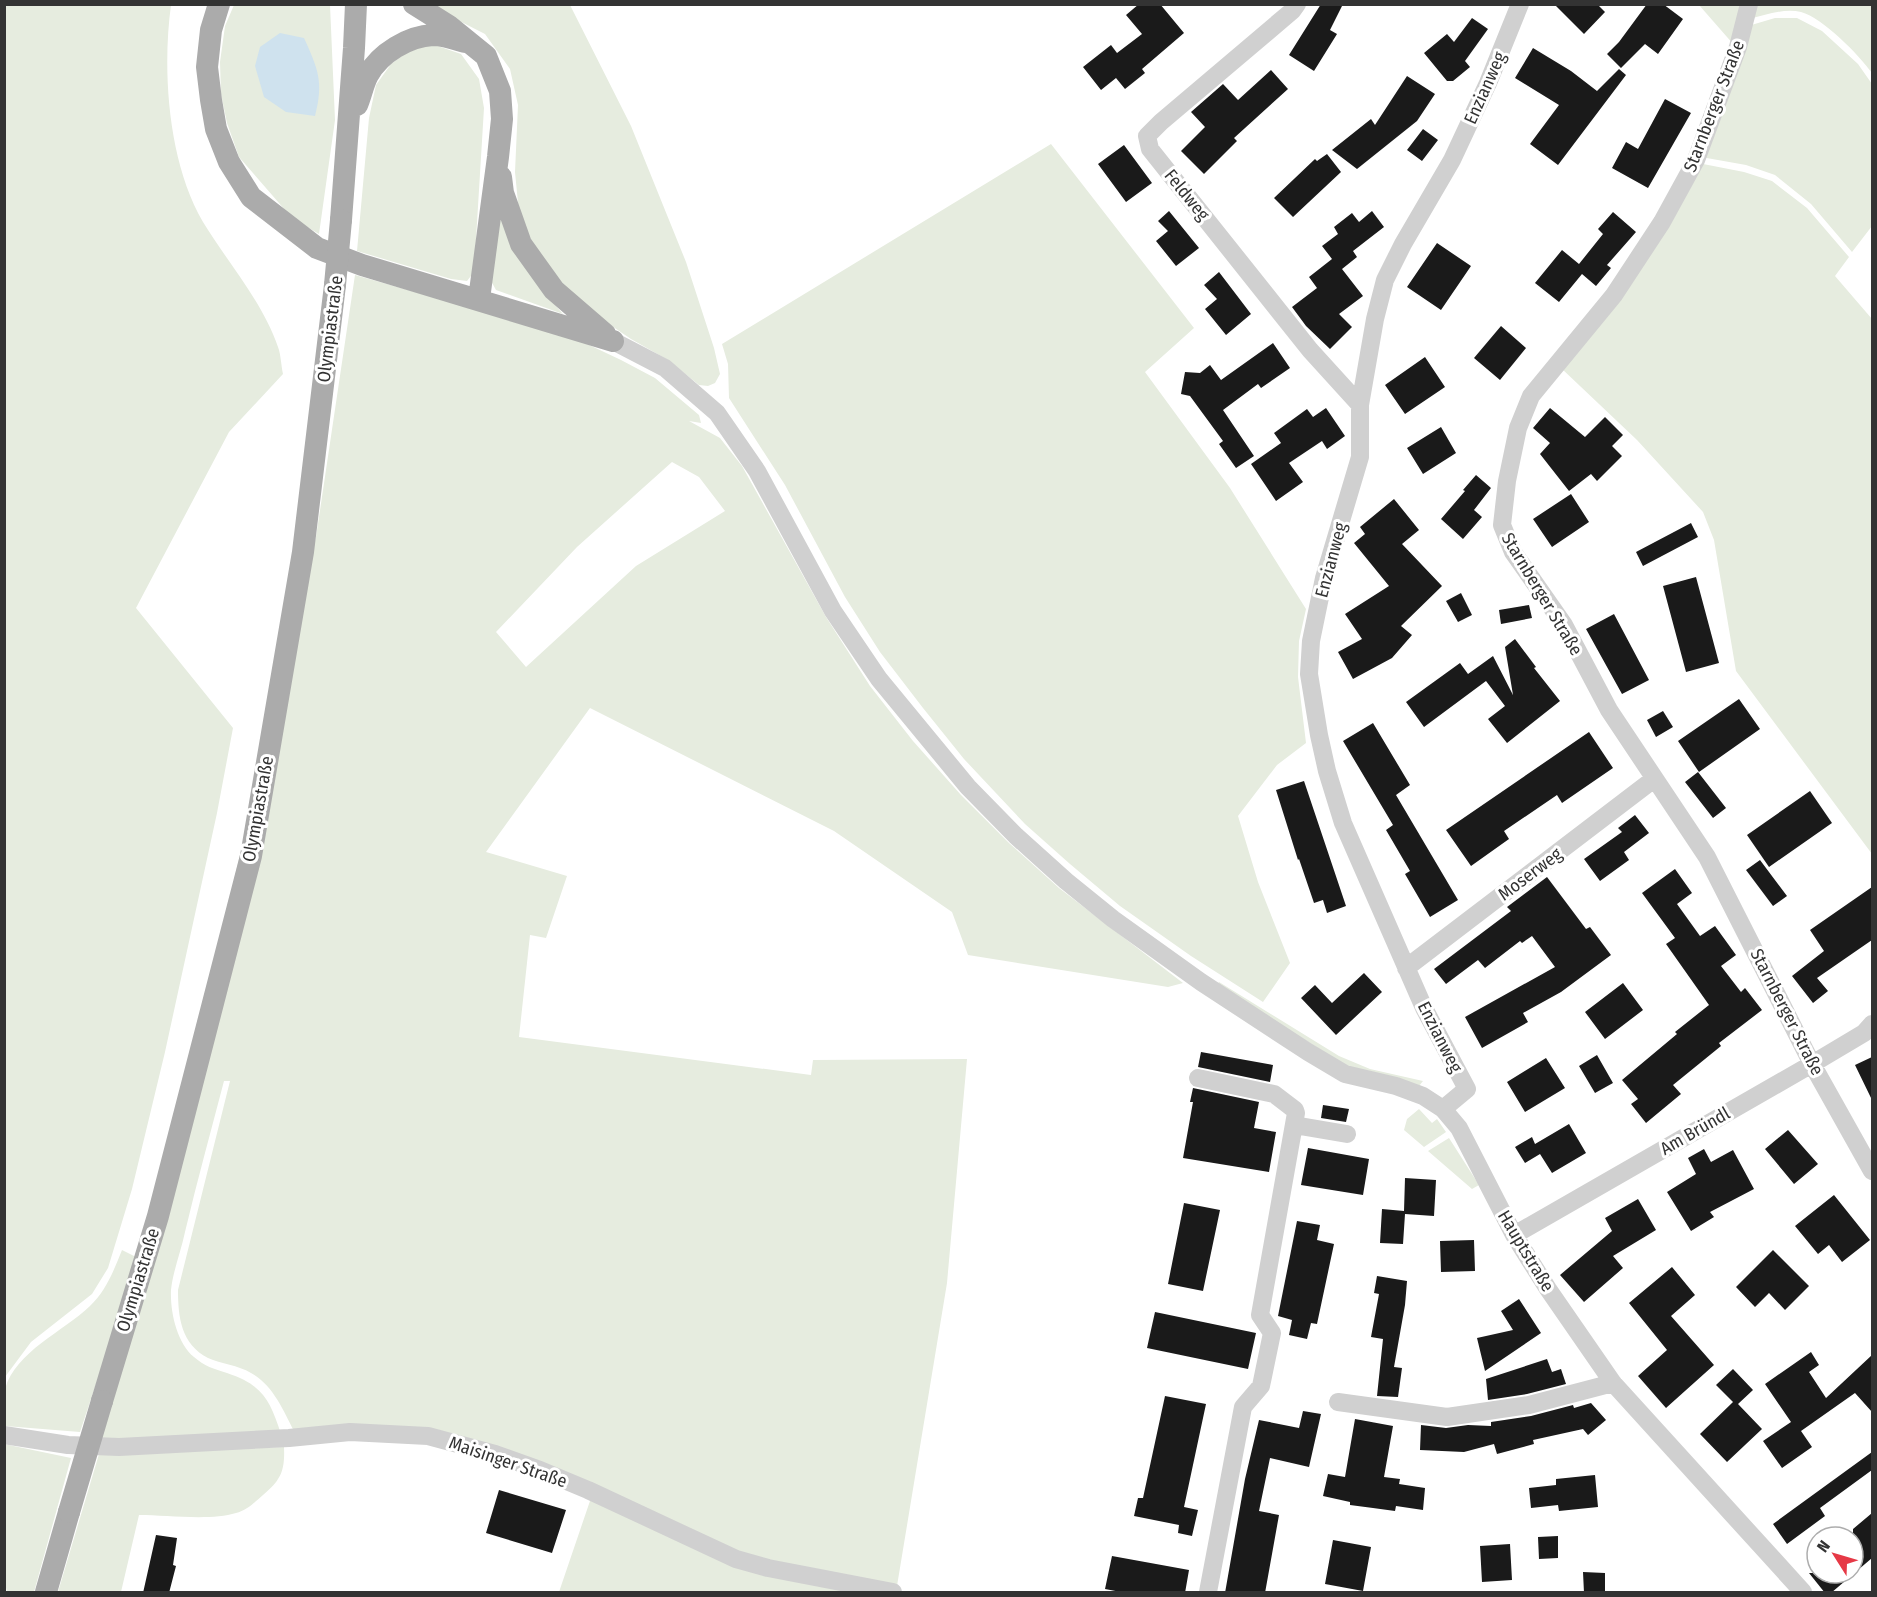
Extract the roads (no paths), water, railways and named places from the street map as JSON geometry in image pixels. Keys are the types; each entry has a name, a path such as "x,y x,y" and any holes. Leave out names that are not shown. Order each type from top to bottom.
{"main road":[{"path":"219,4 211,30 207,67 211,100 216,129 229,162 251,197 316,248 362,265 613,341"},
{"path":"340,4 354,48"},
{"name":"Olympiastraße","path":"46,1593 158,1216 251,855 303,552 335,285 356,4"},
{"path":"414,4 449,26 486,56 500,91 502,119 498,157 478,299"},
{"path":"347,132 369,74 387,54 408,40 433,35 453,38 472,45"},
{"path":"498,157 503,193 521,244 554,290 613,341"}],"street":[{"name":"Feldweg","path":"1296,4 1292,11 1147,136 1150,149 1310,350 1360,405"},
{"name":"Enzianweg","path":"1443,1109 1467,1089 1424,1008 1343,824 1327,771 1309,674 1311,641 1324,578 1360,457 1360,405 1384,280 1402,244 1452,160 1488,83 1520,4"},
{"name":"Starnberger Straße","path":"1749,4 1738,47 1696,160 1662,222 1614,295 1531,396 1518,428 1507,482 1502,525 1513,552 1564,626 1609,710 1707,857 1812,1064 1872,1171"},
{"name":"Hauptstraße","path":"613,341 665,368 717,414 757,471 833,611 879,679 968,787 1016,836 1113,919 1201,982 1308,1052 1346,1074 1396,1086 1423,1096 1443,1109 1459,1128 1514,1235 1613,1383 1803,1593"},
{"name":"Moserweg","path":"1406,968 1654,779"},
{"name":"Am Bründl","path":"1514,1235 1812,1064 1863,1033 1872,1024"},
{"path":"1198,1078 1274,1094 1295,1110 1260,1315 1272,1333 1261,1386 1243,1407 1208,1593"},
{"path":"1294,1125 1347,1134"},
{"path":"1338,1402 1447,1417 1529,1405 1613,1383"},
{"name":"Maisinger Straße","path":"4,1435 68,1445 119,1447 288,1438 350,1432 428,1437 495,1454 540,1470 736,1558 768,1568 893,1593"}],"water":[{"path":"280,33 304,38 309,49 316,67 319,85 315,116 286,112 264,97 255,66 260,47"}]}
